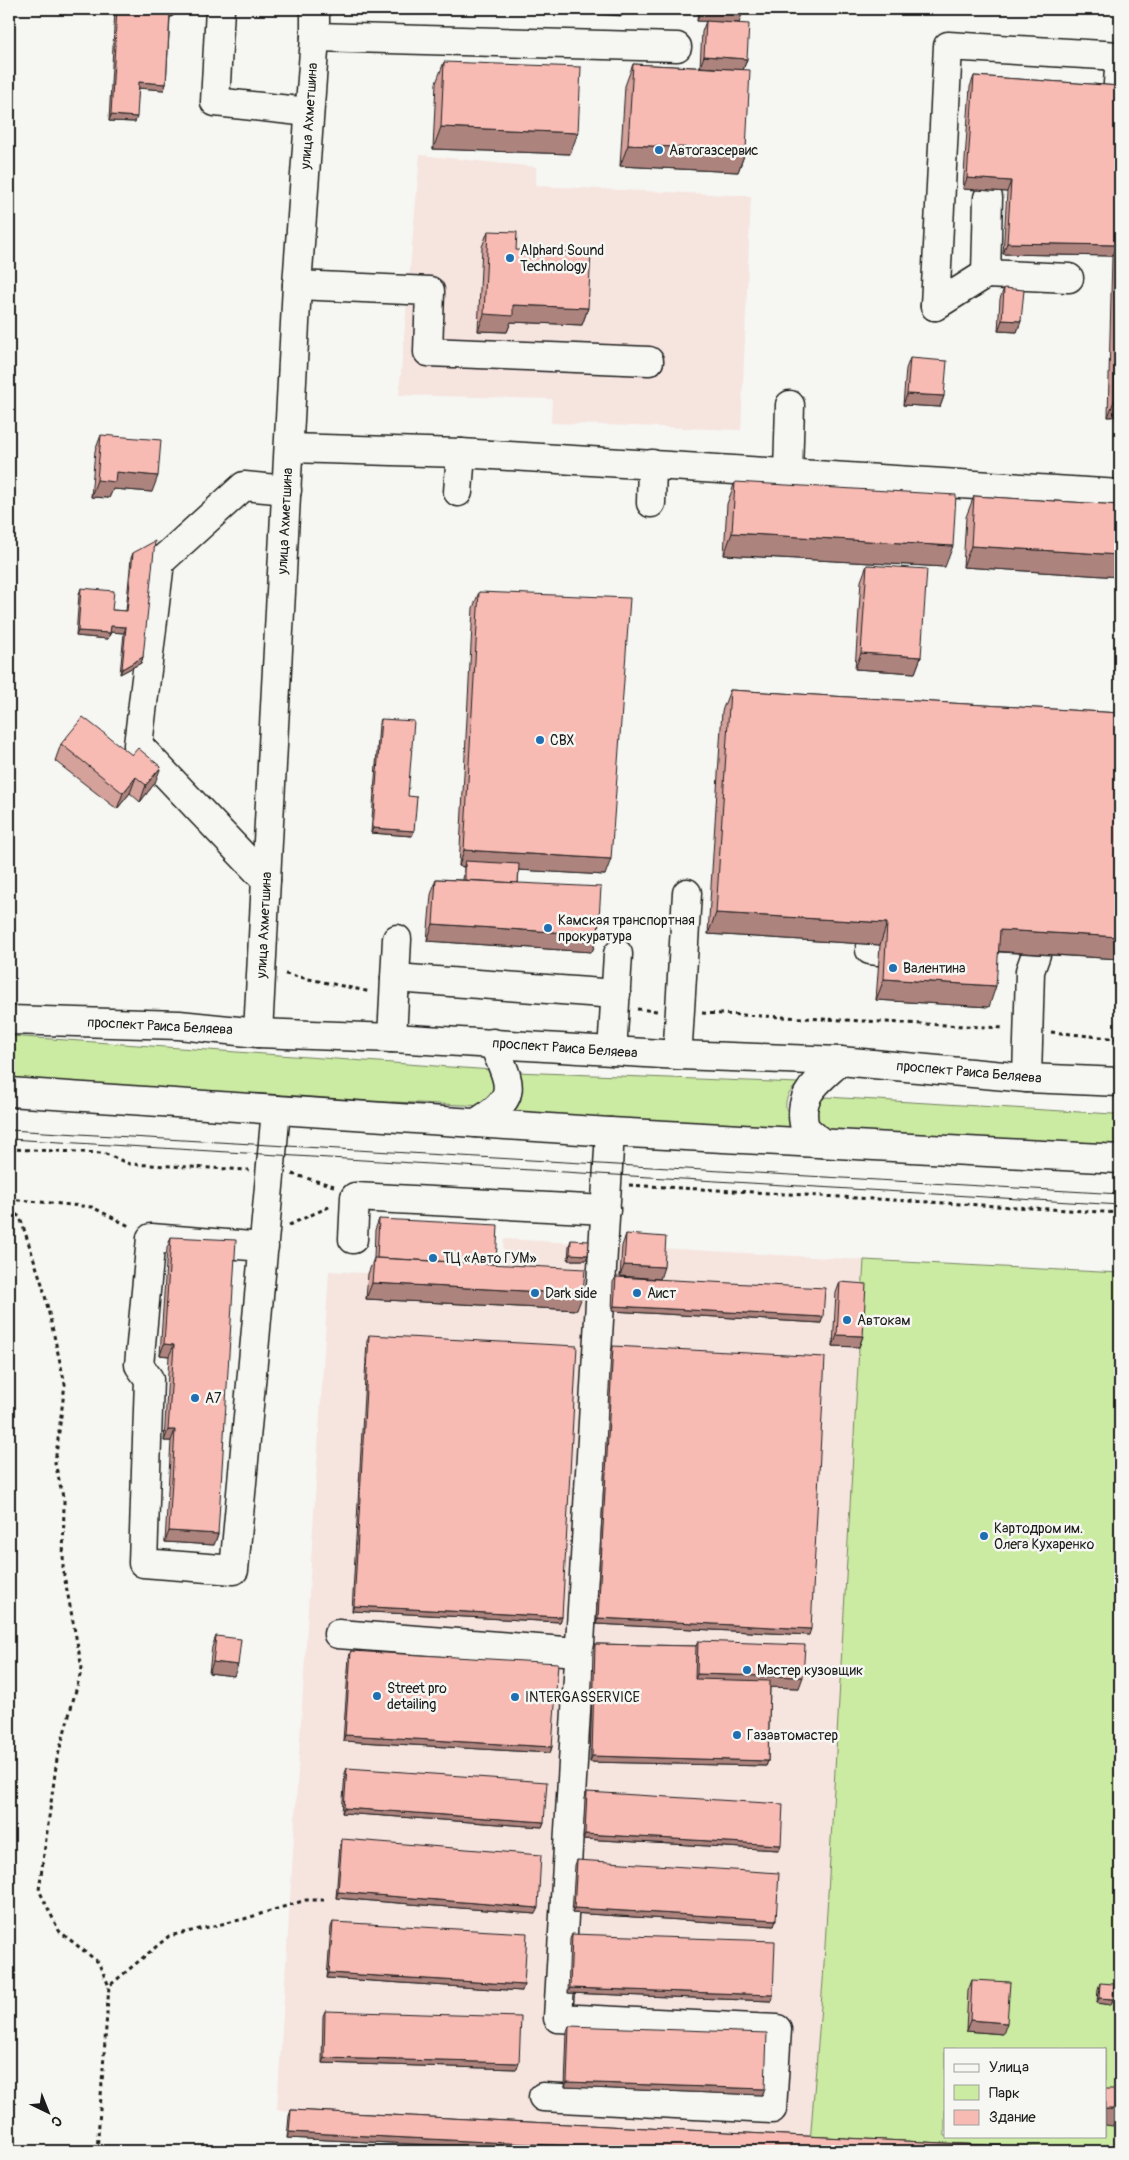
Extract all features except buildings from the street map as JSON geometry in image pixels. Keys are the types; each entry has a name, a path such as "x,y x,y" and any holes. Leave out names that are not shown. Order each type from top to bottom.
{"street":[{"path":"220,9 215,102 309,112"},
{"name":"улица Ахметшина","path":"258,1033 297,284 315,37 315,9"},
{"path":"315,37 677,47"},
{"path":"1069,278 986,274 935,306 948,46 1120,56 1117,97"},
{"path":"986,274 988,198"},
{"path":"297,284 430,291 428,352 649,361"},
{"path":"788,473 790,405"},
{"path":"289,448 461,452 1120,494"},
{"path":"458,492 461,452"},
{"path":"650,503 652,464"},
{"path":"266,880 138,745 160,562 244,486 287,490"},
{"path":"679,1055 678,1043 695,902"},
{"path":"392,1038 397,939"},
{"path":"614,1051 613,1036 618,954"},
{"path":"1027,1078 1031,959"},
{"path":"395,978 616,994"},
{"name":"проспект Раиса Беляева","path":"9,1020 179,1025 258,1033 493,1043 679,1055 840,1061 1027,1078 1120,1082"},
{"path":"476,1123 494,1112 506,1100 509,1083 493,1043"},
{"path":"822,1143 805,1128 802,1106 804,1097 840,1061"},
{"path":"9,1092 610,1132 1120,1159"},
{"path":"264,1242 151,1238 139,1365 149,1378 143,1563 234,1570 271,1171 276,1110"},
{"path":"543,2098 772,2109 778,2028 558,2018 610,1132"},
{"path":"353,1239 355,1197 606,1210"},
{"path":"338,1634 578,1652"}],"path":[{"path":"9,1149 103,1153 130,1164 287,1172 337,1187 355,1197"},
{"path":"606,1183 1120,1214"},
{"path":"264,1242 355,1197"},
{"path":"9,1199 92,1207 151,1238"},
{"path":"9,1210 20,1217 43,1287 65,1384 55,1463 64,1501 63,1570 82,1668 57,1759 39,1890 59,1931 98,1962 109,1986 97,2151"},
{"path":"109,1986 169,1936 244,1919 306,1900 324,1900"}],"shaded area":[{"path":"420,155 536,167 536,186 751,196 741,430 551,423 552,399 399,395"},
{"path":"504,1239 864,1260 823,1981 810,2142 277,2110 329,1271 501,1281"}],"green space":[{"path":"9,1036 492,1070 499,1082 487,1106 393,1102 356,1108 9,1081"},
{"path":"515,1072 799,1083 789,1094 786,1105 789,1117 796,1130 507,1117 518,1106 522,1096"},
{"path":"826,1097 1120,1113 1120,1146 823,1129 812,1116 817,1101"},
{"name":"Картодром им. Олега Кухаренко","path":"864,1260 1120,1273 1120,2151 1023,2151 810,2142 823,1981"}],"tram line":[{"path":"9,1130 1120,1194"},
{"path":"9,1139 1120,1205"}],"place":[{"name":"Автогазсервис","path":"659,150"},
{"name":"Alphard Sound Technology","path":"510,258"},
{"name":"СВХ","path":"540,740"},
{"name":"Камская транспортная прокуратура","path":"548,928"},
{"name":"Валентина","path":"893,968"},
{"name":"ТЦ «Авто ГУМ»","path":"433,1258"},
{"name":"Dark side","path":"535,1293"},
{"name":"Аист","path":"637,1293"},
{"name":"Автокам","path":"847,1320"},
{"name":"А7","path":"195,1398"},
{"name":"Картодром им. Олега Кухаренко","path":"984,1536"},
{"name":"Мастер кузовщик","path":"747,1670"},
{"name":"Street pro detailing","path":"377,1696"},
{"name":"INTERGASSERVICE","path":"515,1697"},
{"name":"Газавтомастер","path":"737,1735"}]}
